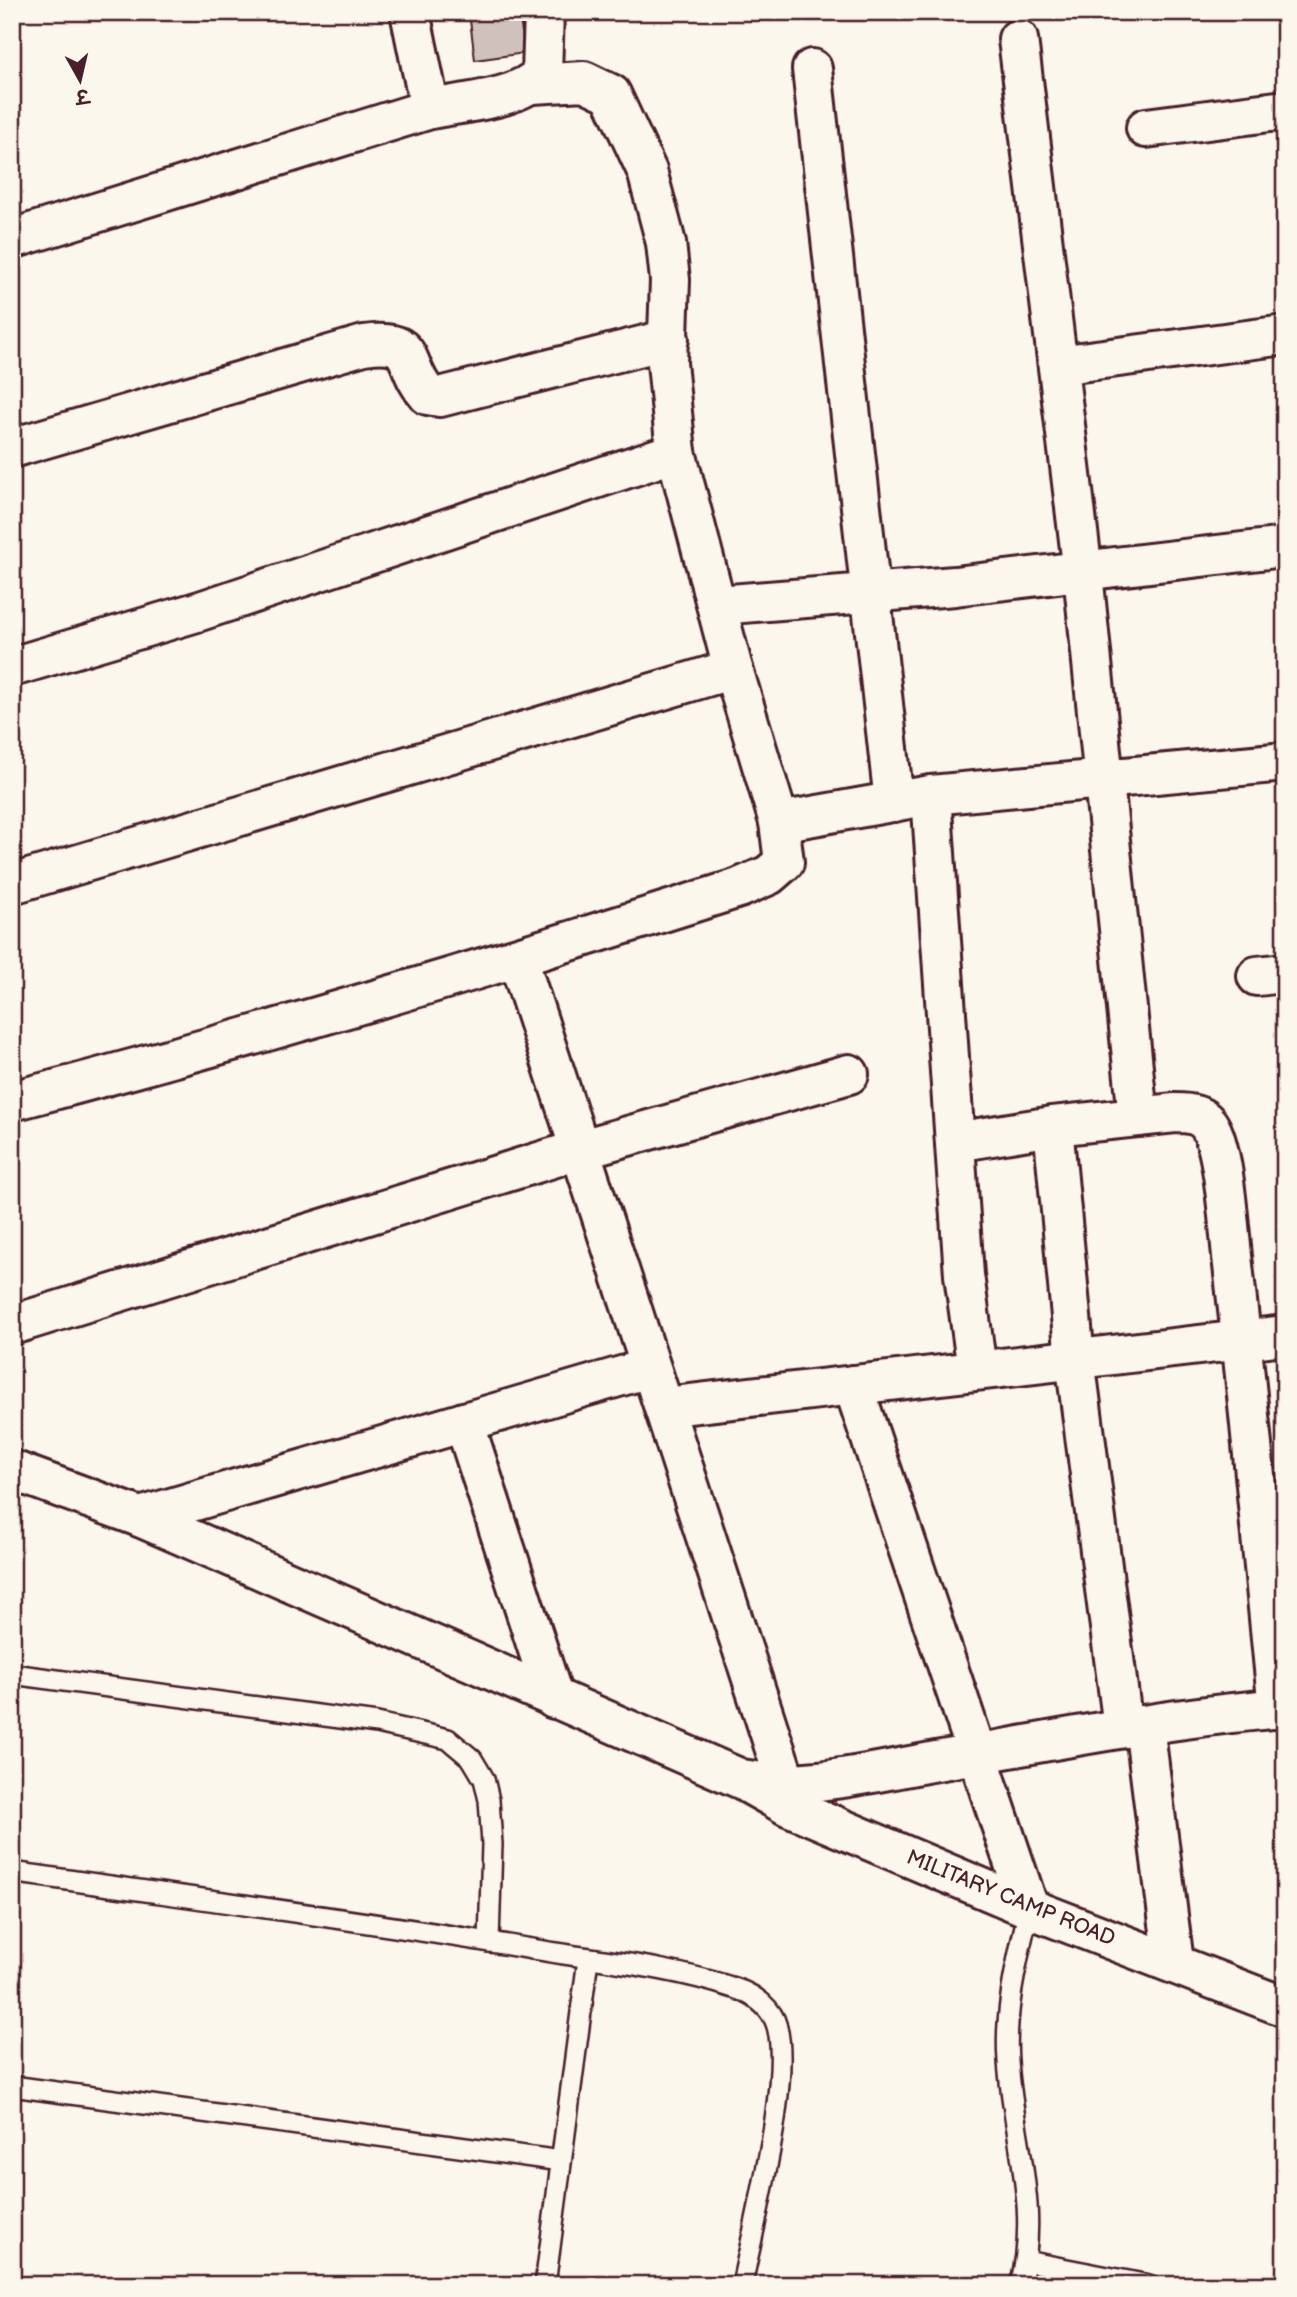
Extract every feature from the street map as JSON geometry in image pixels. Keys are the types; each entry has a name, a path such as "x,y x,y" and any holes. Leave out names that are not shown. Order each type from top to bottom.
{"street":[{"path":"410,12 430,109"},
{"path":"532,84 542,74 544,12"},
{"path":"1018,39 1083,573 1138,1117"},
{"path":"812,69 894,802"},
{"path":"12,239 430,109 495,96 532,84 584,81 611,94 647,171 666,243 670,280 668,387 677,452 733,669 779,822 784,862 769,875 739,888 518,959 199,1051 12,1101"},
{"path":"1146,128 1285,110"},
{"path":"1058,365 1285,335"},
{"path":"12,448 364,345 387,342 400,346 410,361 419,386 428,395 440,397 668,339"},
{"path":"12,667 200,611 677,452"},
{"path":"718,605 1083,573 1285,547"},
{"path":"12,884 733,669"},
{"path":"779,822 931,794 1285,762"},
{"path":"931,794 964,1275 977,1370"},
{"path":"518,959 786,1783"},
{"path":"12,1325 578,1150 849,1074"},
{"path":"12,1470 140,1517 741,1779 786,1783 863,1774 1133,1726 1281,1708 1242,1340 1222,1179 1211,1128 1203,1119 1191,1113 1053,1126 956,1142"},
{"path":"1053,1126 1075,1359 1133,1726 1174,1963"},
{"path":"664,1407 1285,1335"},
{"path":"140,1517 649,1368"},
{"path":"853,1385 1029,1908"},
{"path":"464,1422 554,1699"},
{"name":"MILITARY CAMP ROAD","path":"741,1779 788,1806 1029,1908 1285,2007"}],"lane":[{"path":"12,1674 377,1723 416,1729 448,1739 472,1759 484,1779 489,1800 492,1844 489,1942"},
{"path":"12,1872 489,1942 690,1976 736,1988 760,1999 774,2016 782,2052 776,2108 742,2285"},
{"path":"1020,2285 1026,2261 1029,2222 1025,2174 1008,2060 1008,2004 1029,1908"},
{"path":"545,2285 588,1959"},
{"path":"12,2085 561,2161"},
{"path":"1026,2261 1149,2285"}],"building":[{"path":"469,12 519,12 525,53 475,60"}]}
